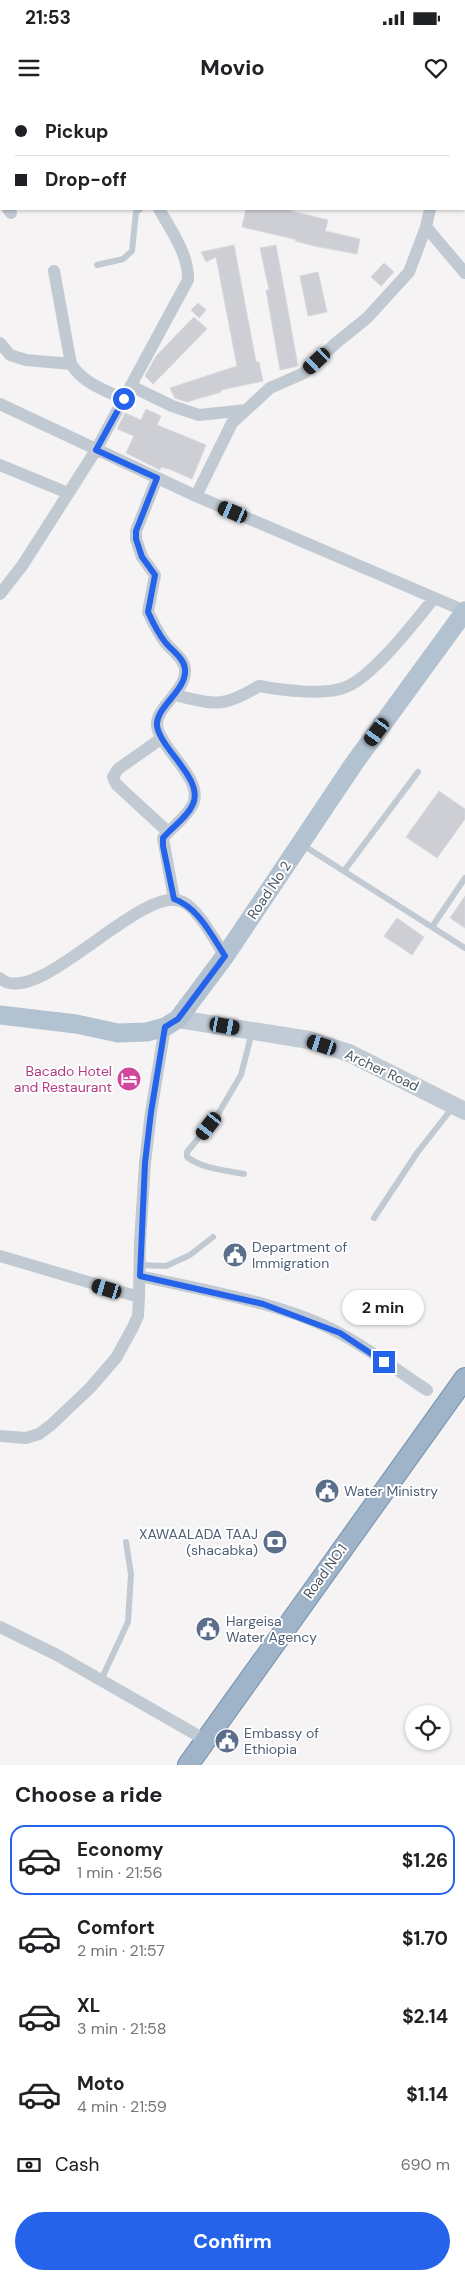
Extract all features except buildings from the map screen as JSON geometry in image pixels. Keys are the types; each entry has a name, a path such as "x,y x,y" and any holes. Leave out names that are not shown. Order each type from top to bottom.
{"highway":[{"name":"Road NO.1","path":"188,1765 204,1739 465,1378"}],"main road":[{"name":"Road No 2","path":"172,1023 225,956 355,762 465,611"},
{"path":"0,1015 76,1024 118,1033 147,1032 172,1023"},
{"name":"Archer Road","path":"172,1023 253,1031 309,1040 349,1053 460,1108"}],"street":[{"path":"0,594 22,566 96,450 188,280 189,270 184,256 161,210"},
{"path":"196,496 232,423 270,388 304,373 336,343 367,318 410,272 426,227 430,210"},
{"path":"426,227 465,273"},
{"path":"54,271 71,364 77,374 87,382 124,399"},
{"path":"0,343 10,355 26,360 71,364"},
{"path":"131,386 172,406 198,415 246,410"},
{"path":"0,404 196,496 465,611"},
{"path":"0,465 68,493"},
{"path":"157,478 136,531 136,539 142,557 155,575 148,612 165,642 184,663 184,682 158,719 157,727 162,738 192,782 195,790 194,802 189,811 163,838 174,899"},
{"path":"174,695 218,704 240,697 259,686 284,691 322,691 345,688 382,658 412,627 434,598"},
{"path":"162,738 118,769 112,777 116,784 168,832"},
{"path":"0,978 13,984 27,982 49,973 148,908 174,899 183,902 190,908 225,956"},
{"path":"0,1436 26,1438 39,1434 90,1388 116,1358 138,1316 146,1155 151,1112 172,1023"},
{"path":"0,1256 140,1297"},
{"path":"140,1270 263,1304 309,1320 340,1333 427,1390"},
{"path":"0,1627 56,1654 204,1739"}],"lane":[{"path":"96,265 123,259 132,251 136,212 139,210"},
{"path":"344,871 418,772"},
{"path":"300,843 465,948"},
{"path":"432,927 465,878"},
{"path":"244,1174 210,1168 191,1160 187,1157 187,1152 218,1114 241,1075 253,1031"},
{"path":"374,1218 417,1153 460,1108"},
{"path":"140,1270 166,1266 190,1255 213,1237"},
{"path":"101,1680 128,1622 130,1574 126,1542"}],"place":[{"name":"Bacado Hotel and Restaurant","path":"129,1079"},
{"name":"Department of Immigration","path":"235,1255"},
{"name":"Water Ministry","path":"327,1491"},
{"name":"XAWAALADA TAAJ (shacabka)","path":"275,1542"},
{"name":"Hargeisa Water Agency","path":"208,1629"},
{"name":"Embassy of Ethiopia","path":"227,1741"}],"route":[{"path":"124,399 96,450 157,478 136,531 137,547 155,575 148,612 165,642 184,663 185,670 184,682 158,719 157,727 162,738 192,782 195,790 194,802 189,811 163,838 163,846 174,899 183,902 201,920 225,956 178,1019 165,1027 145,1163 140,1242 140,1276 263,1304 309,1320 340,1333 384,1362"}]}
